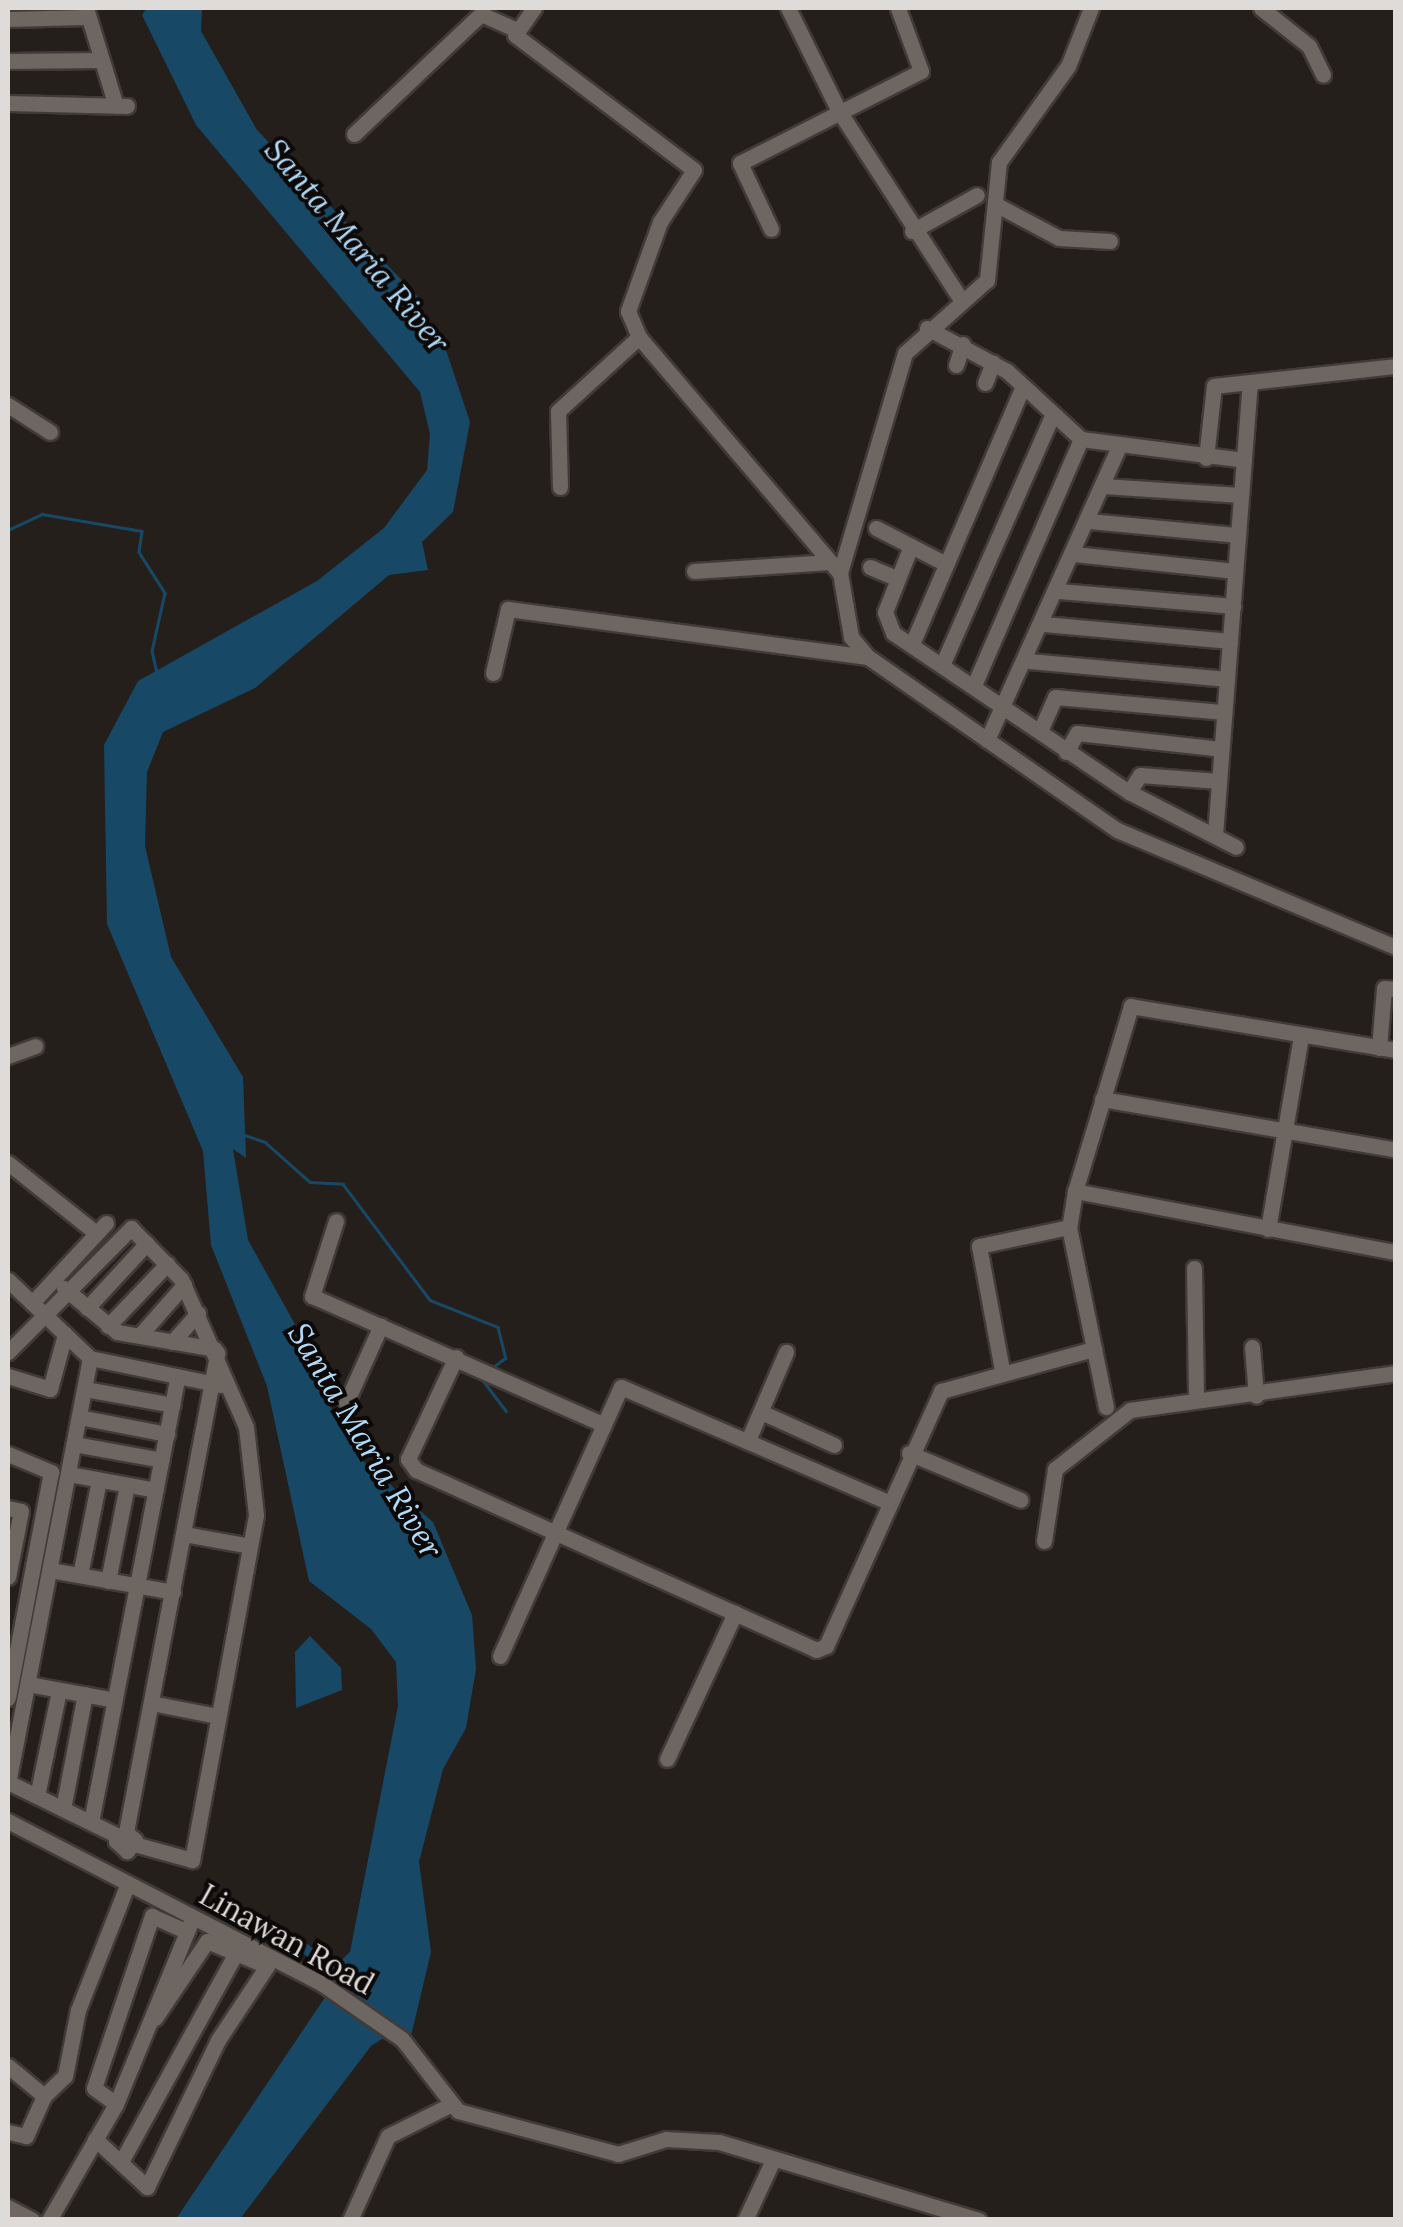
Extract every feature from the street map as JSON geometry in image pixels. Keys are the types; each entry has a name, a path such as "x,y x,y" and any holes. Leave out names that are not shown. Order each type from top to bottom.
{"street":[{"path":"514,29 534,8"},
{"path":"788,8 839,111 912,231 962,300"},
{"path":"770,228 740,163 924,66 898,8"},
{"path":"835,567 905,353 927,328 987,280 999,162 1068,66 1091,8"},
{"path":"1260,8 1309,46 1323,75"},
{"path":"8,18 86,12 100,60 122,106 8,103"},
{"path":"354,134 481,14 514,29 597,103 694,170 660,222 628,311 639,337 835,567 851,637 868,658 1117,830 1396,947"},
{"path":"8,61 100,60"},
{"path":"912,231 977,195"},
{"path":"994,204 1058,238 1110,240"},
{"path":"927,328 993,362 1081,439 1118,448 1244,460"},
{"path":"560,487 558,411 639,337"},
{"path":"956,365 963,344"},
{"path":"985,383 993,362"},
{"path":"1206,458 1214,386 1396,366"},
{"path":"1215,835 1250,385"},
{"path":"912,644 1022,388"},
{"path":"8,405 50,432"},
{"path":"943,663 1052,416"},
{"path":"974,683 1081,439"},
{"path":"987,740 1029,661 1118,448"},
{"path":"1103,486 1242,495"},
{"path":"1089,520 1238,535"},
{"path":"876,528 946,564"},
{"path":"911,546 886,620 912,644 974,683 1066,752 1129,792 1236,847"},
{"path":"1074,554 1236,571"},
{"path":"694,571 835,567"},
{"path":"870,567 898,578"},
{"path":"1059,591 1233,606"},
{"path":"493,673 508,608 868,658"},
{"path":"1044,624 1230,641"},
{"path":"1029,661 1227,679"},
{"path":"1040,731 1055,697 1224,712"},
{"path":"1066,752 1077,733 1222,749"},
{"path":"1129,792 1140,774 1219,781"},
{"path":"1378,1048 1384,988 1396,989"},
{"path":"1106,1407 1069,1228 1074,1190 1131,1006 1396,1050"},
{"path":"1268,1228 1301,1035"},
{"path":"8,1056 35,1046"},
{"path":"1102,1099 1396,1150"},
{"path":"8,1163 100,1228 37,1307 8,1352"},
{"path":"1074,1190 1396,1252"},
{"path":"336,1220 309,1290 604,1425"},
{"path":"37,1307 64,1288 124,1226 147,1243 184,1286 234,1387 256,1516 192,1860 125,1841 8,1782 90,1358"},
{"path":"1002,1370 978,1246 1069,1228"},
{"path":"87,1308 147,1243"},
{"path":"108,1326 167,1264"},
{"path":"1194,1268 1196,1400"},
{"path":"8,1280 90,1358 234,1387"},
{"path":"140,1336 184,1286"},
{"path":"64,1288 108,1326 216,1351"},
{"path":"172,1342 198,1313"},
{"path":"346,1403 381,1325"},
{"path":"8,1376 50,1389 65,1334"},
{"path":"1252,1347 1256,1396"},
{"path":"456,1357 408,1460 556,1533 736,1613 826,1646 940,1390 1002,1370 1094,1350"},
{"path":"8,2132 26,2136 44,2096 65,2076 78,2010 121,1879 216,1351"},
{"path":"749,1438 786,1352"},
{"path":"1044,1541 1056,1470 1130,1410 1256,1396 1396,1373"},
{"path":"90,1822 178,1376"},
{"path":"500,1656 622,1387 633,1385 888,1502"},
{"path":"85,1389 173,1405"},
{"path":"761,1412 834,1444"},
{"path":"80,1417 167,1434"},
{"path":"74,1444 162,1460"},
{"path":"909,1453 1022,1500"},
{"path":"8,1454 51,1472 8,1698"},
{"path":"69,1474 156,1490"},
{"path":"80,1576 99,1480"},
{"path":"108,1580 126,1485"},
{"path":"8,1508 21,1511 10,1549 8,1578"},
{"path":"184,1534 250,1546"},
{"path":"50,1570 172,1592"},
{"path":"668,1759 736,1613"},
{"path":"28,1684 115,1700"},
{"path":"37,1796 59,1690"},
{"path":"64,1809 85,1694"},
{"path":"152,1703 217,1716"},
{"name":"Linawan Road","path":"8,1821 121,1879 188,1923 320,1983 402,2040 450,2105"},
{"path":"49,2220 116,2104 155,2018 188,1923 152,1916 94,2088 116,2104"},
{"path":"95,2139 147,2187 218,2040 267,1966 206,1941 155,2018"},
{"path":"121,2162 236,1952"},
{"path":"8,2066 44,2096"},
{"path":"350,2220 388,2136 450,2105 606,2152 694,2138 979,2220"},
{"path":"745,2220 772,2160"},
{"path":"11,2213 32,2220"}],"water":[{"name":"Santa Maria River","path":"147,8 202,8 201,31 257,130 421,300 416,324 444,344 470,422 453,512 422,542 428,570 389,575 255,688 163,732 147,772 145,846 171,957 243,1077 246,1158 233,1149 248,1240 306,1344 284,1329 363,1461 433,1522 472,1615 476,1669 466,1728 443,1769 419,1862 431,1952 411,2036 401,2027 371,2046 240,2219 176,2219 336,1981 304,1954 306,1943 335,1966 350,1952 398,1706 396,1662 371,1629 309,1581 267,1386 211,1245 203,1151 107,924 104,745 138,681 317,581 384,528 427,470 430,434 420,392 196,125 142,15"},
{"path":"310,1636 341,1668 342,1690 296,1708 295,1652"}],"waterway":[{"path":"8,530 42,514 142,531 139,552 165,593 152,651 157,672"},
{"path":"239,1133 265,1142 310,1182 343,1184 430,1300 498,1327 506,1358 494,1367"},
{"path":"482,1379 506,1411"}]}
